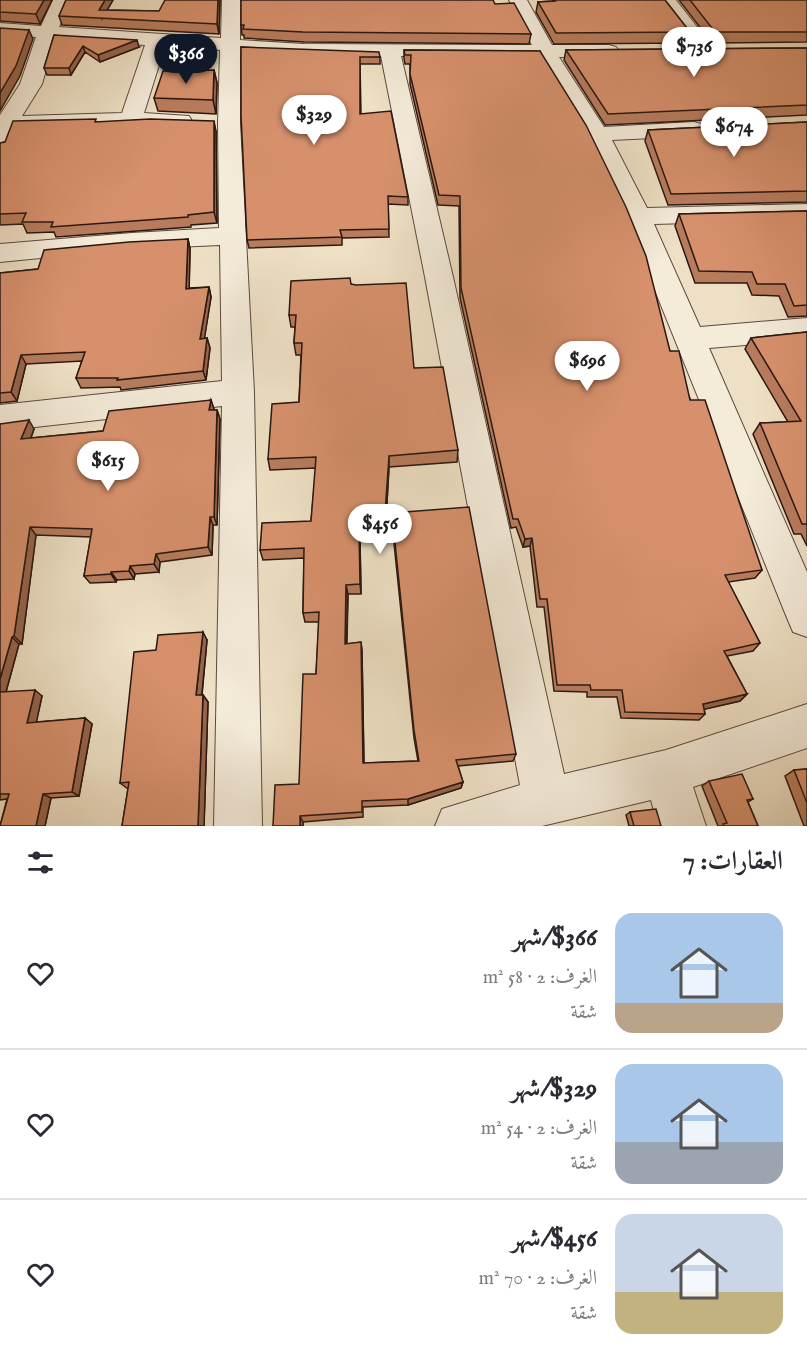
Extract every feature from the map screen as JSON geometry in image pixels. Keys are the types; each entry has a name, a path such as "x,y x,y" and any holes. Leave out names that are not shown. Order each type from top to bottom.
{"street":[{"path":"0,146 4,122 62,0"},
{"path":"231,0 229,123 238,393 238,826"},
{"path":"518,0 546,52 597,134 638,216 807,618"},
{"path":"667,0 705,51"},
{"path":"0,29 304,50 626,51"},
{"path":"131,120 157,39"},
{"path":"389,49 439,277 547,801"},
{"path":"682,51 728,50"},
{"path":"4,122 131,120 229,123"},
{"path":"597,134 716,128"},
{"path":"638,216 807,212"},
{"path":"0,254 132,241 233,236"},
{"path":"688,339 807,329"},
{"path":"0,418 238,393"},
{"path":"459,826 547,801 666,772 807,726"},
{"path":"666,772 682,826"}],"building":[{"path":"0,0 44,0 36,14 0,12"},
{"path":"66,0 105,0 99,10 159,11 165,0 218,0 217,24 59,16"},
{"path":"241,0 493,0 495,4 514,3 531,34 303,32 243,29"},
{"path":"665,0 690,32 556,33 538,2"},
{"path":"690,0 807,0 807,32 715,32"},
{"path":"0,28 29,30 16,66 0,93"},
{"path":"54,35 137,40 98,55 83,46 69,68 44,68"},
{"path":"241,47 379,52 380,57 360,57 360,114 391,111 408,197 388,196 389,229 340,230 342,237 247,240 241,115"},
{"path":"807,48 807,105 608,114 566,50"},
{"path":"404,50 540,51 586,125 626,207 646,256 670,351 679,351 690,400 705,400 762,570 725,575 760,643 724,651 747,694 703,704 705,714 625,712 622,690 591,690 590,685 557,685 547,599 540,599 532,538 525,539 518,519 513,519 461,288 460,196 439,195 410,74 411,55 405,55"},
{"path":"214,70 213,100 154,98 163,71"},
{"path":"96,119 95,122 150,119 214,121 214,212 188,215 188,217 51,227 53,222 22,222 26,213 0,214 0,143 5,142 13,121"},
{"path":"807,122 807,191 671,194 648,130"},
{"path":"807,211 807,305 794,306 785,284 757,284 752,272 699,271 679,214"},
{"path":"188,239 186,289 209,287 200,339 207,338 203,371 117,380 118,378 76,378 85,352 21,355 11,392 0,393 0,273 38,269 44,250"},
{"path":"350,278 351,284 356,285 406,283 414,368 443,367 458,450 389,456 384,528 359,529 360,584 346,585 345,644 361,642 363,763 419,761 392,513 469,507 516,754 456,760 463,782 408,799 362,801 362,812 300,816 300,826 273,826 275,785 299,784 303,674 316,674 319,612 303,613 304,548 260,550 262,523 311,521 316,457 268,459 272,404 299,402 302,343 294,343 296,315 289,315 291,281"},
{"path":"807,332 807,524 802,524 760,423 801,421 751,338"},
{"path":"211,400 209,410 217,410 214,517 210,517 208,547 156,554 154,564 130,566 129,571 84,576 92,529 30,527 14,636 0,679 0,424 29,420 21,439 103,431 109,411"},
{"path":"203,632 196,695 203,695 198,826 122,826 129,782 120,783 134,652 156,650 158,635"},
{"path":"35,690 27,723 85,718 72,792 43,794 36,826 0,826 9,794 0,794 0,692"},
{"path":"807,769 807,803 794,770"},
{"path":"742,774 753,799 747,800 758,826 724,826 723,824 727,823 709,781"},
{"path":"656,809 661,826 634,826 630,812"}]}
